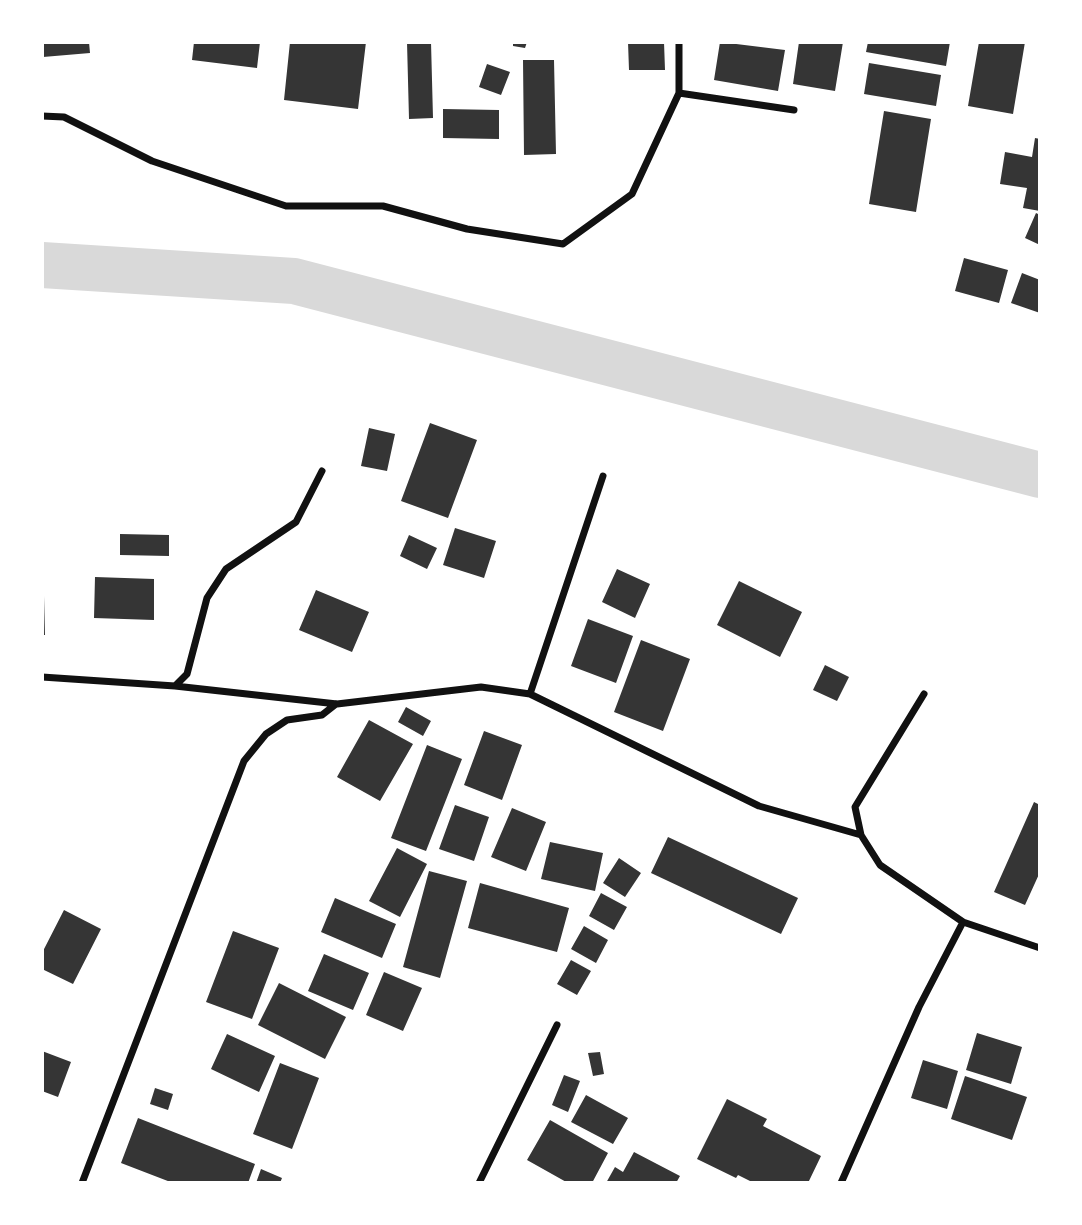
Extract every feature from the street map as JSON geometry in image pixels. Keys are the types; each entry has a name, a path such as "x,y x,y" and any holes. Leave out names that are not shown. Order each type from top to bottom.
{"street":[{"path":"42,116 64,117 152,161 286,206 383,206 467,229 563,244 632,194 679,93 679,42"},
{"path":"679,93 794,110"},
{"path":"175,686 187,674 207,598 226,569 296,522 322,471"},
{"path":"530,694 603,476"},
{"path":"42,677 175,686 337,704 481,687 530,694 759,806 861,835"},
{"path":"924,694 855,807 861,835 880,865 963,922 1040,948"},
{"path":"82,1183 244,761 266,734 287,720 322,715 337,704"},
{"path":"841,1183 919,1007 963,922"},
{"path":"480,1183 557,1024"}],"building":[{"path":"42,42 89,42 90,53 43,57"},
{"path":"194,42 260,42 257,68 192,60"},
{"path":"290,42 366,42 358,109 284,100"},
{"path":"407,42 431,42 433,118 409,119"},
{"path":"513,42 527,42 525,48 513,46"},
{"path":"628,42 664,42 665,70 629,70"},
{"path":"720,42 785,50 778,91 714,80"},
{"path":"799,42 843,42 835,91 793,84"},
{"path":"868,42 950,42 946,66 866,52"},
{"path":"979,42 1025,42 1013,114 968,106"},
{"path":"523,60 554,60 556,154 524,155"},
{"path":"869,63 941,75 936,106 864,94"},
{"path":"487,64 510,72 501,95 479,87"},
{"path":"443,109 499,110 499,139 443,138"},
{"path":"884,111 931,119 916,212 869,204"},
{"path":"1035,138 1040,139 1040,211 1023,208 1027,188 1000,184 1005,152 1032,157"},
{"path":"1036,213 1040,215 1040,245 1025,238"},
{"path":"964,258 1008,270 999,303 955,291"},
{"path":"1022,273 1040,280 1040,313 1011,303"},
{"path":"430,423 477,440 448,518 401,501"},
{"path":"369,428 395,434 387,471 361,466"},
{"path":"455,528 496,541 484,578 443,565"},
{"path":"120,534 169,535 169,556 120,555"},
{"path":"409,535 437,548 427,569 400,556"},
{"path":"617,569 650,584 635,618 602,602"},
{"path":"95,577 154,579 154,620 94,618"},
{"path":"739,581 802,612 780,657 717,625"},
{"path":"316,590 369,612 352,652 299,630"},
{"path":"44,596 45,635 42,635"},
{"path":"588,619 633,636 616,683 571,666"},
{"path":"641,640 690,659 663,731 614,712"},
{"path":"825,665 849,677 837,701 813,690"},
{"path":"406,707 431,721 423,736 398,722"},
{"path":"369,720 413,744 380,801 337,777"},
{"path":"484,731 522,745 502,800 464,785"},
{"path":"427,745 462,759 426,851 391,838"},
{"path":"1034,802 1040,805 1040,872 1025,905 994,892"},
{"path":"455,805 489,817 474,861 439,849"},
{"path":"512,808 546,822 526,871 491,857"},
{"path":"668,837 798,898 781,934 651,873"},
{"path":"550,842 603,853 595,891 541,879"},
{"path":"397,848 427,864 400,917 369,901"},
{"path":"619,858 641,873 625,897 603,883"},
{"path":"429,871 467,881 440,978 403,967"},
{"path":"480,883 569,908 557,952 468,928"},
{"path":"601,893 627,907 614,930 589,916"},
{"path":"335,898 396,924 382,958 321,932"},
{"path":"64,910 101,929 73,984 42,969 42,953"},
{"path":"584,926 608,940 596,963 571,949"},
{"path":"233,931 279,948 252,1019 206,1002"},
{"path":"324,954 369,973 353,1010 308,991"},
{"path":"571,960 591,971 577,995 557,984"},
{"path":"384,972 422,988 403,1031 366,1015"},
{"path":"279,983 346,1017 325,1059 258,1025"},
{"path":"977,1033 1022,1047 1011,1084 966,1070"},
{"path":"227,1034 275,1056 259,1092 211,1069"},
{"path":"42,1051 71,1062 58,1097 42,1091"},
{"path":"600,1052 604,1074 593,1076 588,1053"},
{"path":"923,1060 958,1071 947,1109 911,1098"},
{"path":"280,1063 319,1078 292,1149 253,1134"},
{"path":"564,1075 580,1081 568,1112 552,1105"},
{"path":"965,1076 1027,1097 1012,1140 951,1119"},
{"path":"155,1088 173,1094 168,1110 150,1104"},
{"path":"586,1095 628,1118 613,1144 571,1122"},
{"path":"727,1099 767,1119 763,1126 821,1156 808,1183 754,1183 738,1175 736,1178 697,1159"},
{"path":"138,1118 255,1164 248,1183 173,1183 121,1163"},
{"path":"550,1120 608,1153 592,1183 568,1183 527,1160"},
{"path":"634,1152 680,1176 676,1183 606,1183 615,1167 623,1172"},
{"path":"261,1169 282,1178 280,1183 256,1183"}],"waterway":[{"path":"42,265 294,281 1040,475"}]}
